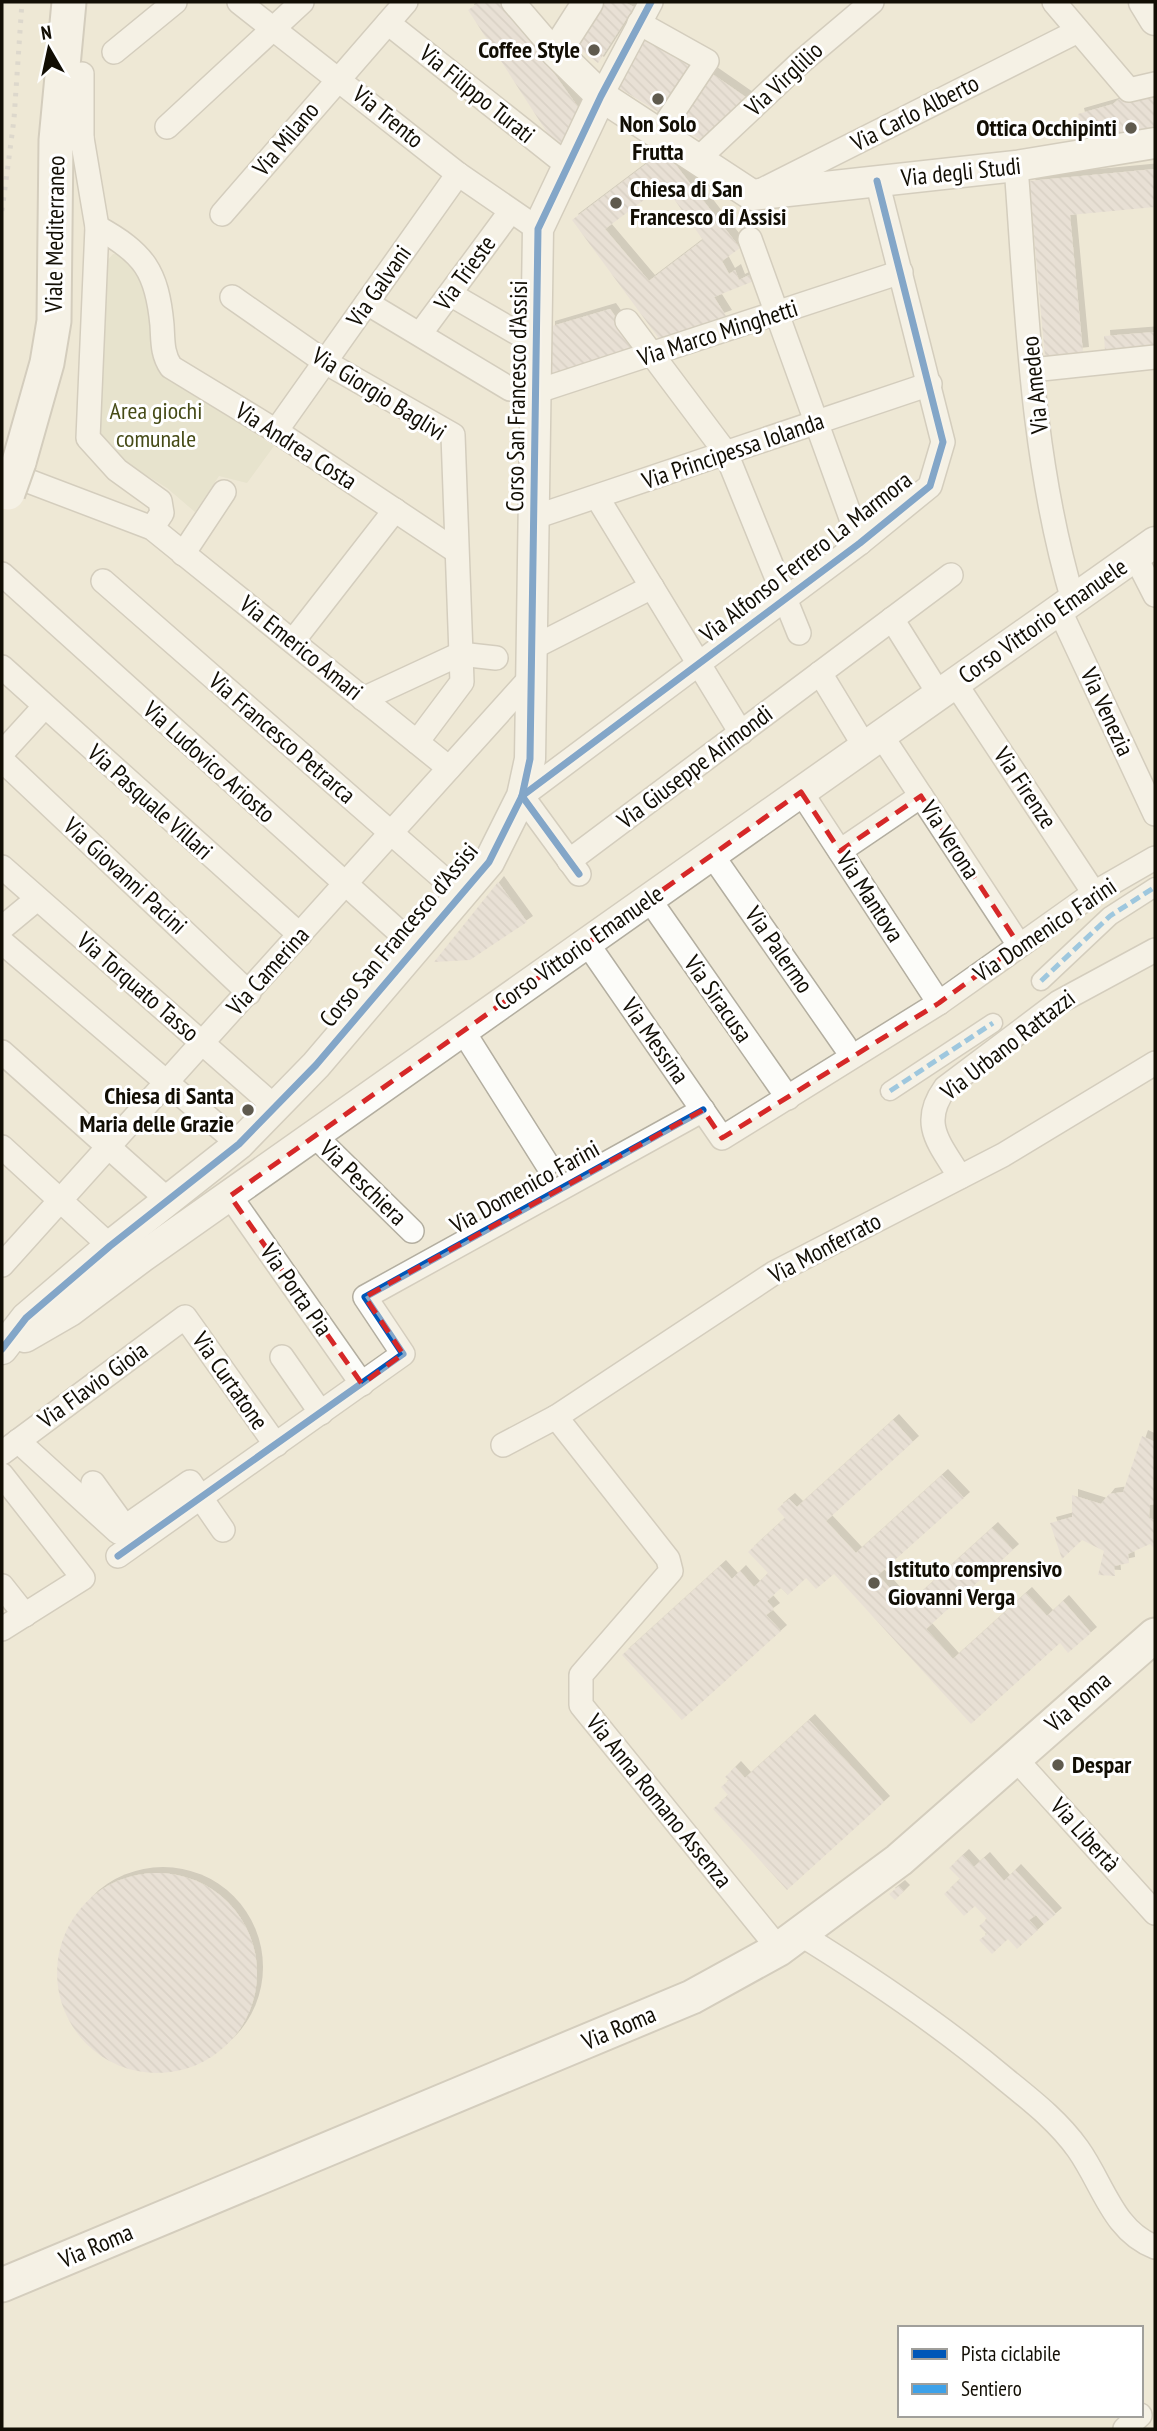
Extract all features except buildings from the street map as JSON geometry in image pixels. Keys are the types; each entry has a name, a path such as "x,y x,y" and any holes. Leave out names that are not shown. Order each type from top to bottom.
{"main road":[{"name":"Viale Mediterraneo","path":"8,484 47,363 54,321 69,139 69,2"},
{"name":"Via Roma","path":"2,2285 692,1997 789,1941 899,1860 1155,1635"}],"street":[{"path":"114,52 175,2"},
{"name":"Via Trento","path":"239,2 338,77 458,174 538,229"},
{"path":"167,127 302,2"},
{"name":"Via Milano","path":"222,214 338,77 406,2"},
{"path":"513,2 556,52 606,87 660,132 752,195"},
{"path":"556,52 588,2"},
{"path":"606,87 651,2"},
{"name":"Via Virglilio","path":"698,159 801,62 872,2"},
{"path":"1054,2 1129,90 1155,84"},
{"path":"1144,2 1155,20"},
{"name":"Via Filippo Turati","path":"388,23 567,166"},
{"path":"639,23 707,61 660,132"},
{"name":"Via Carlo Alberto","path":"752,195 1078,31"},
{"path":"82,74 69,139 97,227 88,438 117,470 160,501 162,513 152,528"},
{"name":"Corso San Francesco d'Assisi","path":"2,1350 26,1318 110,1246 239,1144 275,1107 418,948 489,862 522,796 530,759 535,517 523,391 536,344 538,229 606,87"},
{"name":"Via degli Studi","path":"752,195 1016,166 1155,144"},
{"name":"Via Amedeo","path":"1016,166 1032,370 1046,493 1066,604"},
{"name":"Via Galvani","path":"276,431 458,174"},
{"name":"Via Alfonso Ferrero La Marmora","path":"522,796 860,543 930,486 943,442 877,181"},
{"name":"Via Trieste","path":"420,334 510,212"},
{"name":"Via Andrea Costa","path":"97,227 128,244 142,258 153,278 159,293 164,357 171,367 276,431 456,551"},
{"path":"750,239 860,543"},
{"name":"Via Marco Minghetti","path":"523,391 653,355 901,272"},
{"path":"450,295 536,344"},
{"name":"Via Giorgio Baglivi","path":"232,297 325,362 453,435 462,682 417,742"},
{"path":"367,303 523,391"},
{"path":"627,321 726,453 799,633"},
{"path":"1032,370 1155,357"},
{"name":"Via Principessa Iolanda","path":"535,517 930,384"},
{"name":"Via Emerico Amari","path":"8,484 152,528 449,768"},
{"path":"183,554 224,492"},
{"path":"597,497 741,733"},
{"path":"293,640 396,510"},
{"path":"1145,549 1155,596"},
{"name":"Corso Vittorio Emanuele","path":"2,1350 69,1311 1145,549"},
{"name":"Via Ludovico Ariosto","path":"2,574 345,886 418,948"},
{"name":"Via Giuseppe Arimondi","path":"522,796 574,868 741,733 951,575"},
{"name":"Via Francesco Petrarca","path":"103,581 461,894"},
{"path":"532,662 652,587"},
{"name":"Via Venezia","path":"1066,604 1155,814"},
{"path":"892,619 947,689"},
{"path":"363,699 460,654 496,658"},
{"name":"Via Camerina","path":"7,1250 60,1201 392,834 449,768 532,662"},
{"name":"Via Pasquale Villari","path":"2,667 300,936"},
{"path":"820,673 873,741"},
{"name":"Via Firenze","path":"947,689 1094,893"},
{"path":"2,753 44,707"},
{"name":"Via Verona","path":"873,741 921,796 1019,945"},
{"name":"Via Giovanni Pacini","path":"2,760 248,993"},
{"name":"Via Mantova","path":"801,792 939,1003"},
{"path":"840,852 921,796"},
{"name":"Via Palermo","path":"712,855 845,1046"},
{"name":"Via Domenico Farini","path":"722,1138 939,1003 1094,893 1155,858"},
{"name":"Via Torquato Tasso","path":"2,867 275,1107"},
{"path":"1041,981 1110,916 1155,887"},
{"name":"Via Siracusa","path":"649,899 788,1098"},
{"path":"2,928 37,900"},
{"path":"2,942 239,1144"},
{"name":"Via Messina","path":"587,943 722,1138"},
{"name":"Via Urbano Rattazzi","path":"960,1177 937,1139 931,1120 934,1104 945,1088 1059,1002 1155,950"},
{"path":"890,1091 993,1023"},
{"path":"463,1031 547,1164"},
{"path":"2,1052 168,1200"},
{"name":"Via Monferrato","path":"503,1445 555,1416 774,1273 1003,1155 1155,1063"},
{"name":"Via Domenico Farini","path":"362,1384 403,1354 365,1297 703,1110"},
{"name":"Via Peschiera","path":"314,1135 412,1231"},
{"path":"2,1147 110,1246"},
{"name":"Via Porta Pia","path":"230,1196 362,1384"},
{"name":"Via Curtatone","path":"185,1317 276,1445"},
{"name":"Via Flavio Gioia","path":"10,1447 185,1317"},
{"path":"282,1357 321,1413"},
{"path":"118,1556 362,1384"},
{"name":"Via Anna Romano Assenza","path":"555,1416 667,1559 671,1571 581,1675 581,1706 789,1941 904,1999 1055,2120 1079,2151 1124,2228 1140,2241 1155,2247"},
{"path":"10,1447 118,1532 190,1482 223,1530"},
{"path":"2,1475 83,1578 2,1629"},
{"path":"93,1483 125,1527"},
{"path":"2,1586 25,1615"},
{"name":"Via Libertà","path":"1014,1757 1155,1913"},
{"path":"1125,2429 1139,2417"}],"highlighted area":[{"path":"801,792 840,851 921,796 1019,945 939,1003 722,1138 703,1110 365,1297 403,1354 362,1384 230,1196"}],"green space":[{"name":"Area giochi comunale","path":"113,254 124,254 144,279 166,374 274,446 247,483 219,476 195,512 167,488 125,462 99,434 106,262"}],"railway":[{"path":"2,211 14,119 22,2"}],"marked path":[{"path":"1041,981 1110,916 1155,887"},
{"path":"890,1091 993,1023"}],"cycle path":[{"path":"2,1349 26,1318 110,1246 239,1144 316,1065 489,862 522,796 530,759 538,229 601,96 651,2"},
{"path":"579,874 522,796 860,543 930,486 943,442 877,181"},
{"path":"118,1556 403,1354 365,1297 703,1110"}],"place":[{"name":"Coffee Style","path":"594,50"},
{"name":"Non Solo Frutta","path":"658,99"},
{"name":"Ottica Occhipinti","path":"1131,128"},
{"name":"Chiesa di San Francesco di Assisi","path":"616,203"},
{"name":"Chiesa di Santa Maria delle Grazie","path":"248,1110"},
{"name":"Istituto comprensivo Giovanni Verga","path":"874,1583"},
{"name":"Despar","path":"1058,1765"}]}
